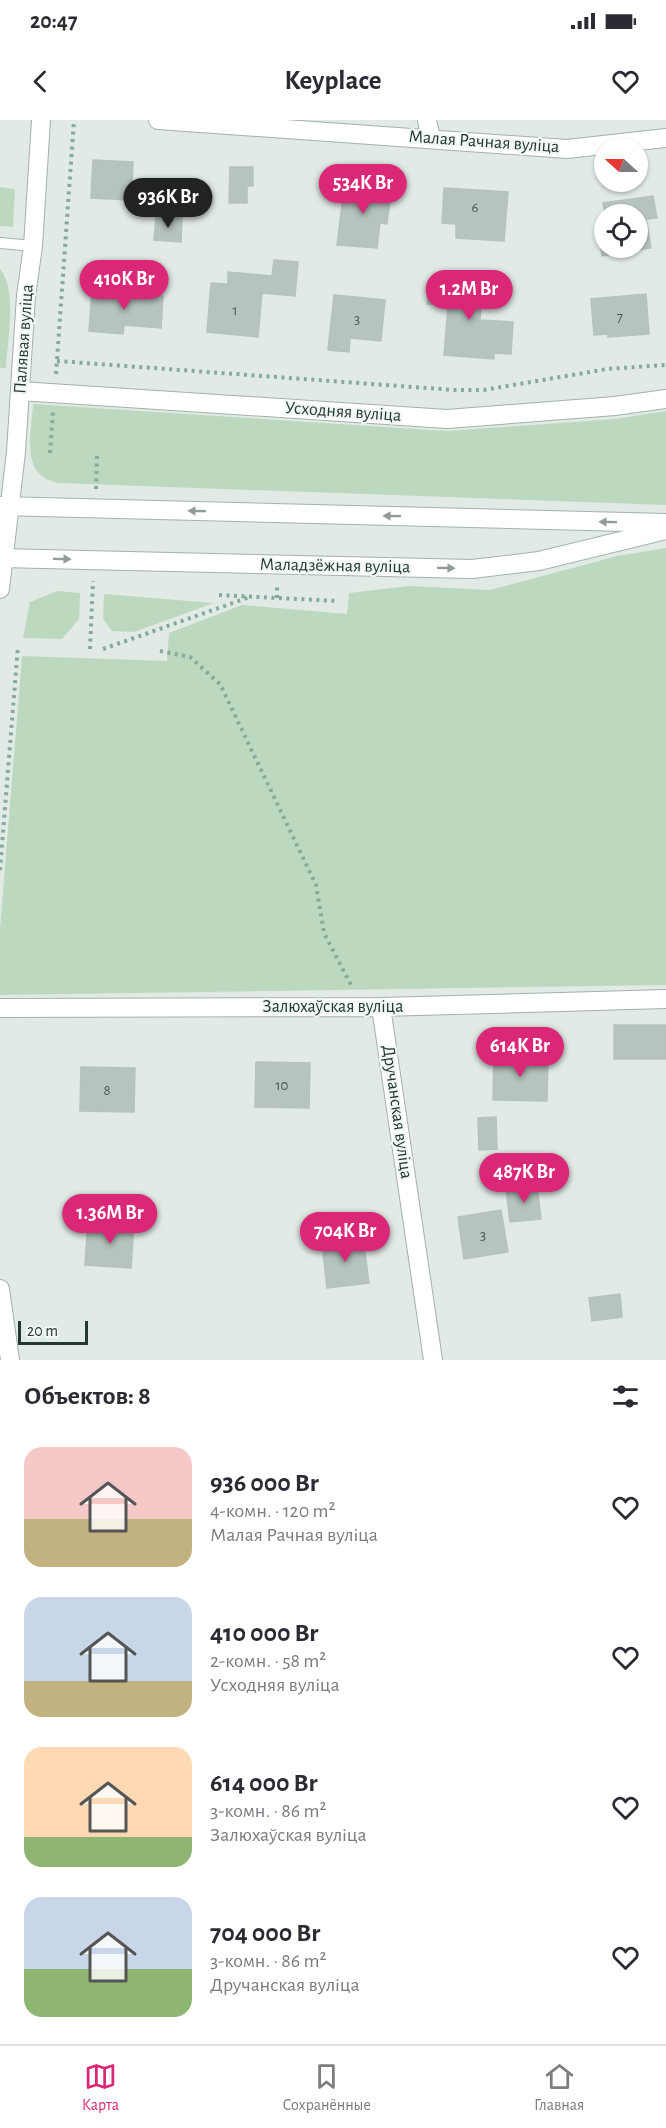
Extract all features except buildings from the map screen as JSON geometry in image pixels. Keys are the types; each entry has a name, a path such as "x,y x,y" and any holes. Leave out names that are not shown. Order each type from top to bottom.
{"street":[{"name":"Палявая вуліца","path":"0,589 5,506 20,391 26,296 33,246 41,120"},
{"name":"Малая Рачная вуліца","path":"158,120 429,129 567,149 666,138"},
{"name":"Усходняя вуліца","path":"20,391 447,419 615,406 666,399"},
{"path":"5,506 666,523"},
{"name":"Маладзёжная вуліца","path":"2,558 472,569 539,561 666,530"},
{"name":"Залюхаўская вуліца","path":"0,1008 381,1007 666,999"},
{"name":"Дручанская вуліца","path":"381,1007 433,1360"},
{"path":"0,1288 10,1360"}],"lane":[{"path":"0,243 33,246"}],"path":[{"path":"50,453 74,120"},
{"path":"57,361 454,390 484,390 607,369 666,365"},
{"path":"219,595 337,601"},
{"path":"103,649 250,597"},
{"path":"0,870 18,646"},
{"path":"160,651 190,657 220,684 316,885 324,933 362,1007"}],"green space":[{"path":"0,187 15,189 13,227 0,226"},
{"path":"0,269 9,289 10,302 6,368 0,368"},
{"path":"33,404 447,431 615,419 666,411 666,505 59,483 46,479 39,473 31,456 30,434"},
{"path":"666,548 666,985 0,995 0,929 22,656 167,661 169,633 242,605 347,614 349,593 410,586 490,590 617,556"},
{"path":"57,591 80,593 79,619 62,639 23,638 30,602"},
{"path":"104,594 214,603 134,632 112,631 103,619"}]}
